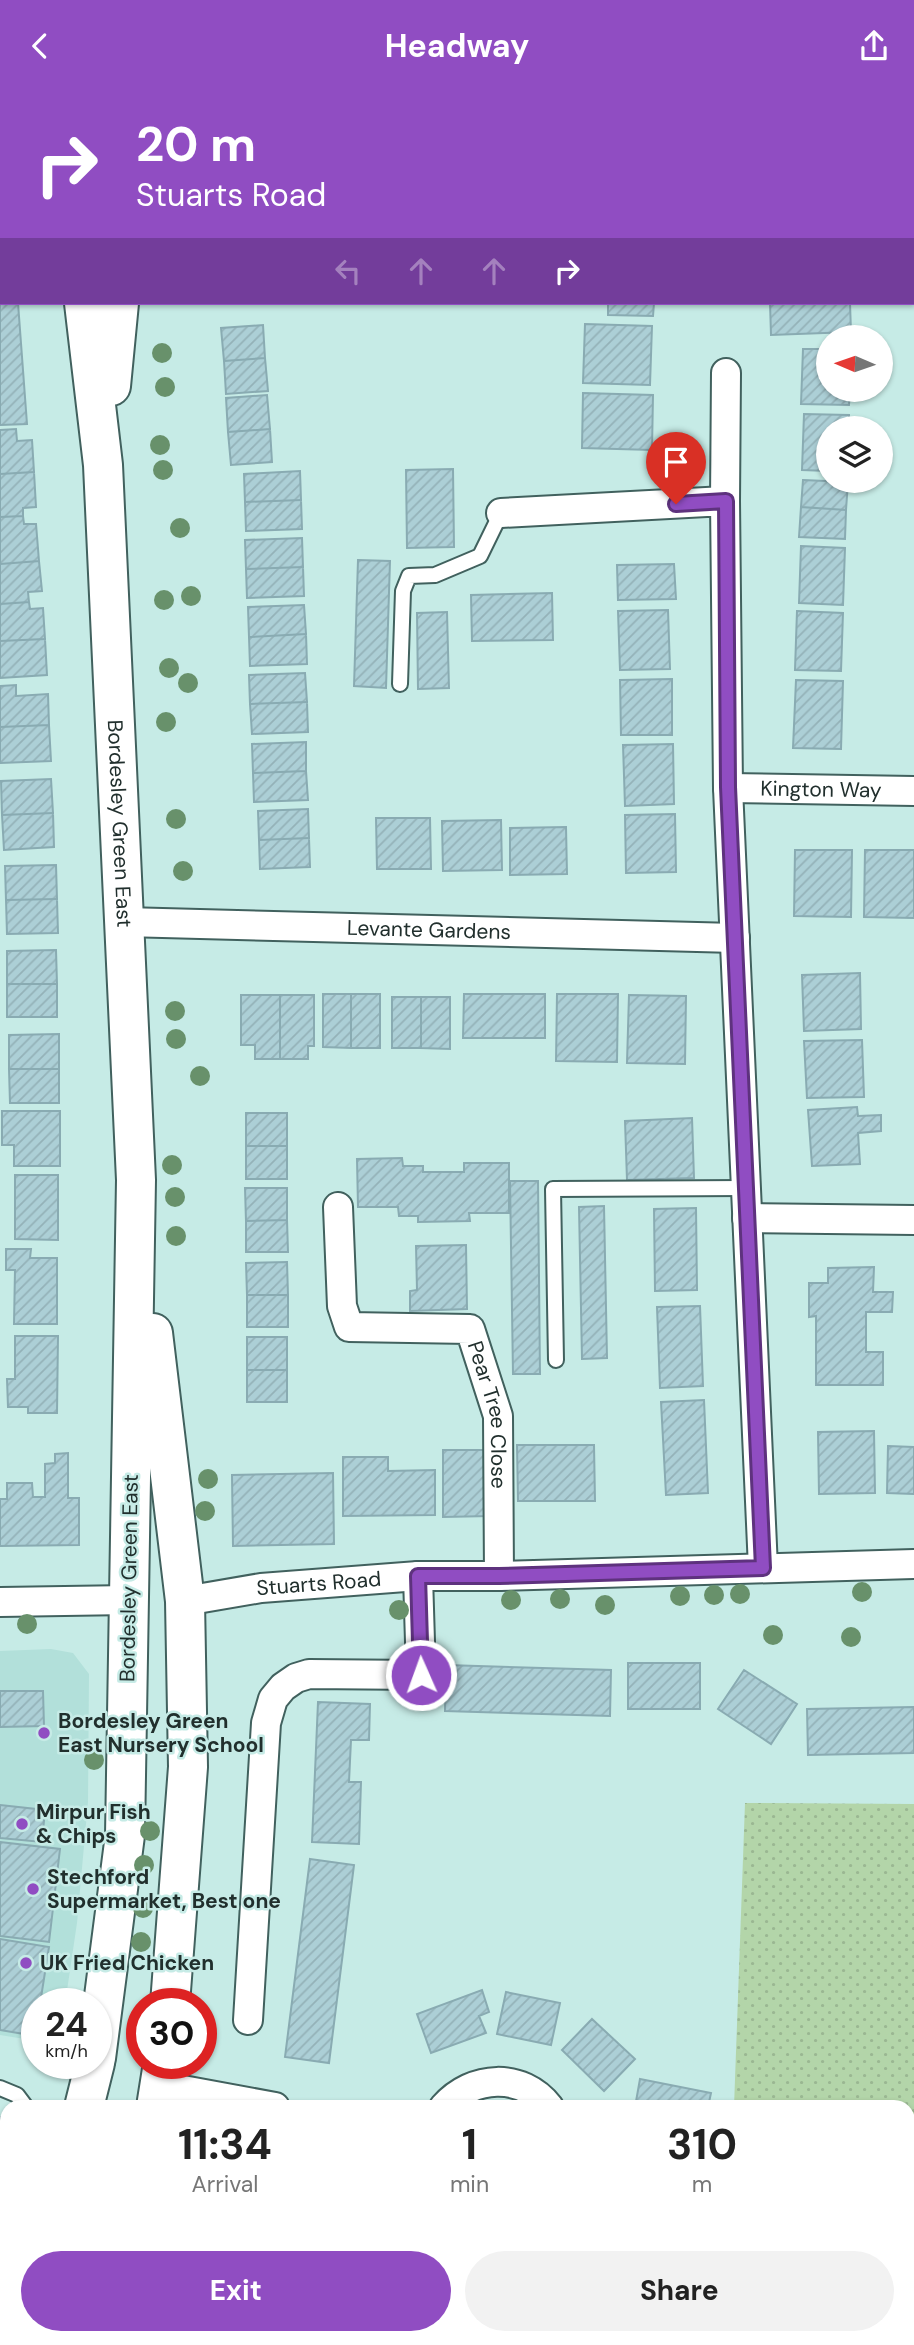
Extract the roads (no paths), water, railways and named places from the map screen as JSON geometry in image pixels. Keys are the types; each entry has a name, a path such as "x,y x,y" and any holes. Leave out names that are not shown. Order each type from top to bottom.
{"main road":[{"name":"Bordesley Green East","path":"84,305 103,465 136,1180 125,1835 105,1988"},
{"name":"Bordesley Green East","path":"103,465 118,305"},
{"name":"Bordesley Green East","path":"136,1180 185,1601 187,1767 171,1988"},
{"path":"86,2100 91,2079"}],"street":[{"path":"726,373 728,787 763,1568"},
{"path":"501,513 726,501"},
{"name":"Kington Way","path":"728,787 914,792"},
{"name":"Levante Gardens","path":"125,922 736,938"},
{"name":"Pear Tree Close","path":"338,1207 342,1306 349,1327 470,1329 498,1416 499,1576"},
{"path":"747,1218 914,1220"},
{"name":"Stuarts Road","path":"185,1601 261,1588 418,1576 914,1564"},
{"path":"248,2020 260,1795 266,1723 273,1699 296,1678 309,1674 421,1675 418,1576"},
{"path":"0,1602 129,1601"},
{"path":"451,2100 460,2092 477,2084 496,2081 515,2083 532,2091 542,2100"},
{"path":"160,2085 238,2100"}],"lane":[{"path":"400,684 402,591 409,576 435,575 480,556 501,513"},
{"path":"556,1360 553,1189 745,1188"},
{"path":"0,2088 17,2095 21,2100"}],"place":[{"name":"Bordesley Green East Nursery School","path":"44,1733"},
{"name":"Mirpur Fish & Chips","path":"22,1824"},
{"name":"Stechford Supermarket, Best one","path":"33,1889"},
{"name":"UK Fried Chicken","path":"26,1963"}]}
